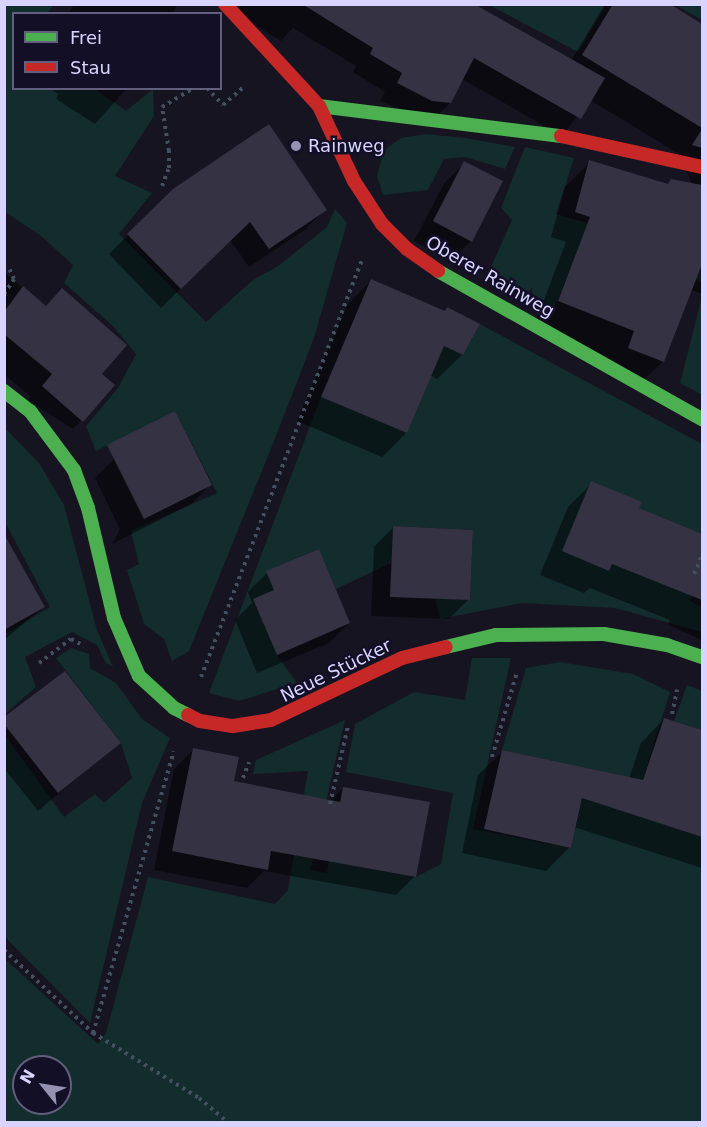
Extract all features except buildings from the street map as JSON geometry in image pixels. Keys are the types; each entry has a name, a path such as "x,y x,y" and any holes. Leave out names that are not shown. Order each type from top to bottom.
{"street":[{"path":"225,4 319,106 579,138 702,167"},
{"name":"Oberer Rainweg","path":"319,106 354,182 382,224 407,249 440,272 702,419"},
{"name":"Neue Stücker","path":"4,391 30,411 55,440 74,471 88,508 114,618 125,651 139,675 162,699 200,721 233,726 271,720 402,658 496,634 604,634 667,645 702,657"}],"path":[{"path":"209,90 223,105 241,89"},
{"path":"162,186 169,168 169,140 162,107 191,90"},
{"path":"199,681 365,251"},
{"path":"4,294 14,279 9,268"},
{"path":"694,573 702,556"},
{"path":"492,757 518,669"},
{"path":"330,804 350,717"},
{"path":"93,1033 177,743"},
{"path":"4,950 93,1033 199,1098 228,1122"}],"green space":[{"path":"606,4 578,52 489,5"},
{"path":"4,5 53,5 49,12 12,12 12,90 96,90 126,111 153,90 154,116 115,176 152,193 119,234 206,322 254,279 277,267 327,227 335,209 347,223 314,338 274,441 189,651 172,661 164,639 144,624 127,570 139,564 131,531 217,493 175,411 96,451 86,426 118,388 136,354 113,326 64,283 73,265 40,235 5,212"},
{"path":"675,5 702,5 702,20"},
{"path":"426,134 515,147 505,169 465,157 444,159 428,190 383,195 377,176 384,150 401,138"},
{"path":"525,147 574,158 556,214 702,256 702,282 583,237 553,311 487,276 512,220 501,208"},
{"path":"702,297 702,395 680,383"},
{"path":"480,324 702,444 702,572 690,601 702,607 702,632 615,608 522,603 440,619 435,598 470,600 473,530 393,526 391,563 336,589 318,549 267,571 274,590 254,600 277,655 297,683 239,701 209,693 321,397 407,433 424,392 436,342 463,355","holes":["592,482 641,502 612,564"]},
{"path":"5,428 39,463 64,505 97,630 113,667 106,663 97,645 72,632 25,657 36,687 5,714 5,634 50,607 5,522"},
{"path":"71,648 89,654 90,668 116,683 142,719 170,738 142,803 90,1023 5,937 4,734 64,817 95,794 104,803 132,778 121,743 56,658"},
{"path":"472,658 511,658 473,829 571,848 589,769 502,750 526,668 560,662 633,674 670,692 632,814 702,837 702,1122 5,1122 4,958 98,1044 106,1033 148,877 275,904 288,890 308,771 253,774 256,760 345,720 310,870 327,873 329,861 416,877 441,864 453,793 346,772 355,724 414,692 465,700"},
{"path":"687,685 702,691 702,730 674,721"}],"traffic: fast":[{"path":"319,106 561,136"},
{"path":"438,271 702,419"},
{"path":"4,391 30,411 74,470 88,508 114,618 139,676 174,708 188,715"},
{"path":"446,647 496,635 604,634 667,645 702,657"}],"traffic: jam":[{"path":"225,4 319,106 354,181 382,224 407,249 438,271"},
{"path":"561,136 702,167"},
{"path":"188,715 200,721 233,726 271,720 402,658 446,647"}],"place":[{"name":"Rainweg","path":"296,146"}]}
